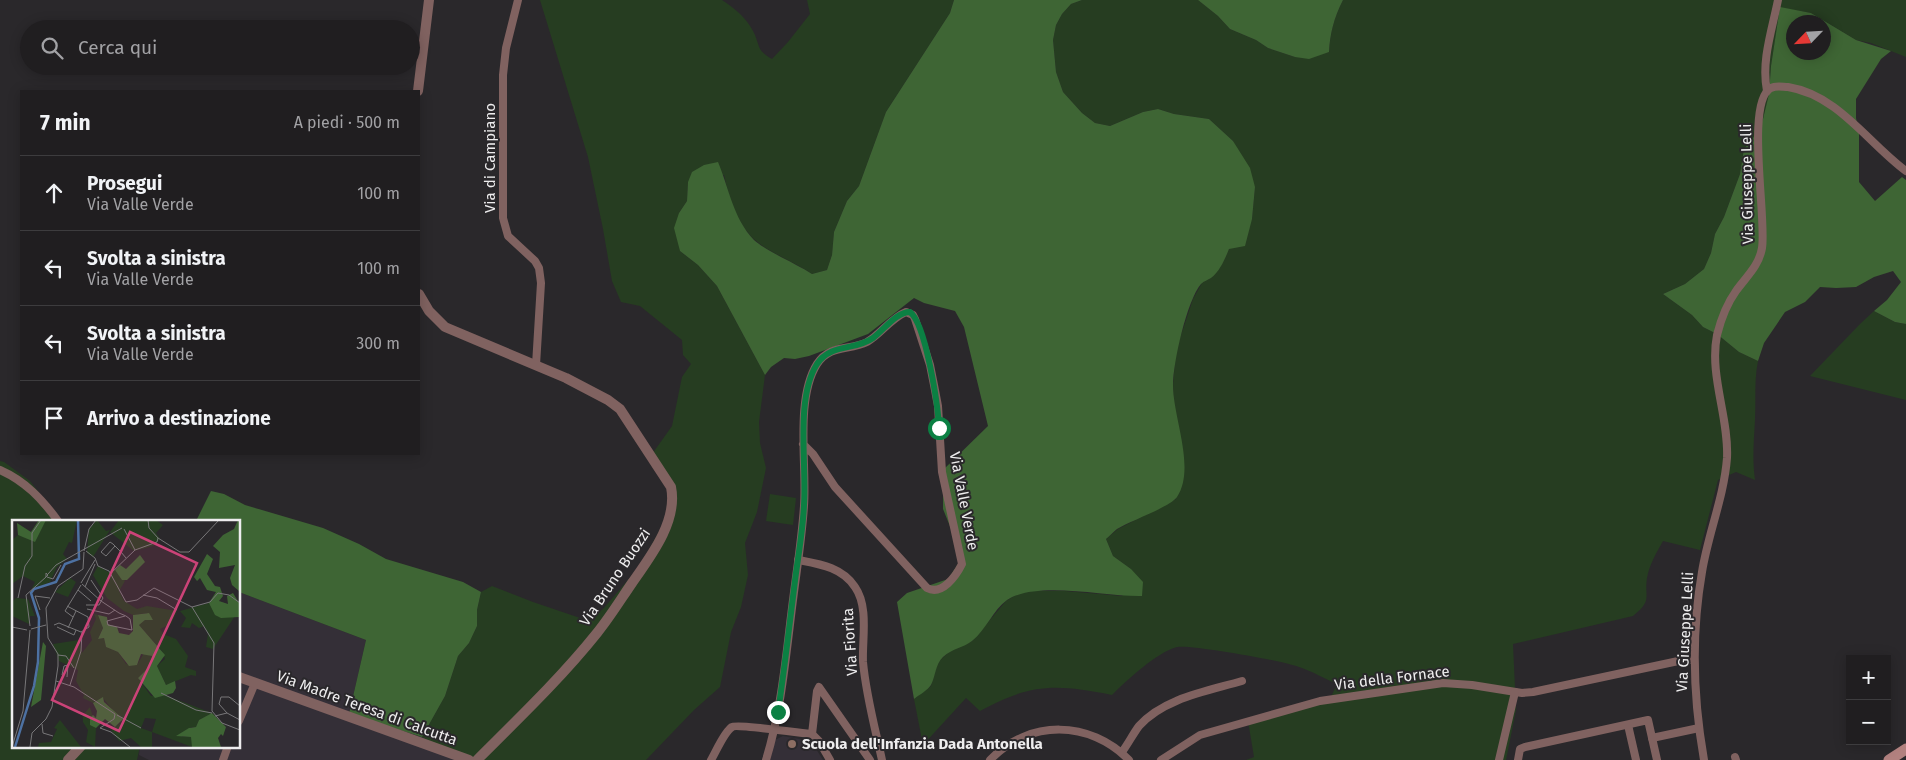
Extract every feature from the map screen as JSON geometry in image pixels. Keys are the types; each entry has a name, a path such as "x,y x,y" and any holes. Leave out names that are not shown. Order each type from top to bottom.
{"main road":[{"path":"1889,760 1906,749"}],"street":[{"path":"420,74 429,0"},
{"name":"Via di Campiano","path":"518,0 506,48 504,75 503,218 508,236 535,261 539,268 541,283 536,364"},
{"name":"Via Giuseppe Lelli","path":"1704,760 1695,702 1694,660 1701,572 1723,485 1727,458 1726,435 1715,363 1716,347 1726,307 1759,260 1762,247 1763,224 1758,134 1761,108 1767,92 1765,78 1768,47 1778,0"},
{"path":"418,90 420,75"},
{"path":"1767,92 1771,88 1778,86 1814,95 1839,111 1906,171"},
{"name":"Via Bruno Buozzi","path":"420,296 429,312 445,327 536,364 594,391 620,409 671,487 673,496 672,508 662,535 648,561 599,630 574,661 477,760"},
{"name":"Via Valle Verde","path":"766,760 775,731 784,674 804,506 803,444 804,414 814,371 823,356 836,348 853,347 866,342 902,314 910,312 913,315 930,365 938,406 942,472 962,564 958,572 945,586 936,590 927,588 851,506 824,473 813,454 803,444"},
{"path":"0,470 28,487 43,501 57,520"},
{"name":"Via Fiorita","path":"798,560 825,565 835,570 852,583 861,598 863,663 870,707 882,760"},
{"name":"Via della Fornace","path":"1161,760 1200,735 1320,701 1443,683 1472,685 1515,692 1533,692 1683,660 1694,660"},
{"name":"Via Madre Teresa di Calcutta","path":"240,677 469,760"},
{"path":"1122,752 1138,727 1158,710 1186,697 1242,681"},
{"name":"Via Madre Teresa di Calcutta","path":"240,719 255,683"},
{"path":"812,734 819,687 870,760"},
{"path":"1499,760 1515,692"},
{"path":"1518,760 1520,749 1525,747 1648,720 1657,760"},
{"path":"711,760 731,727 737,725 812,734 819,741 830,760"},
{"path":"1628,725 1636,760"},
{"path":"990,760 1014,740 1038,732 1060,728 1080,731 1101,738 1122,752 1129,760"},
{"path":"1652,738 1699,728"},
{"path":"68,760 79,748"},
{"path":"223,760 227,748"}],"shaded area":[{"path":"240,592 366,640 349,714 422,737 462,760 149,760 139,755 140,748 240,748"},
{"name":"Scuola dell'Infanzia Dada Antonella","path":"783,736 805,740 816,749 823,760 769,760 775,740"}],"green space":[{"path":"540,0 722,0 747,21 761,50 772,59 810,14 807,0 954,0 950,13 886,112 859,186 847,201 834,232 832,255 827,270 812,274 767,249 755,240 739,218 728,193 724,175 688,182 687,201 679,213 680,251 698,265 717,286 765,375 759,422 760,443 766,468 757,512 745,543 748,575 741,607 731,632 720,687 694,710 646,760 462,760 422,737 445,696 458,656 469,643 477,626 477,610 481,592 492,586 586,620 603,609 640,566 668,515 667,483 650,457 672,426 682,377 691,364 683,355 682,340 640,306 621,302 612,281 588,157"},
{"path":"954,0 1082,0 1071,4 1062,14 1056,25 1053,40 1056,72 1063,92 1082,113 1095,123 1110,126 1143,112 1158,109 1174,114 1209,119 1233,141 1250,168 1255,187 1252,219 1245,246 1229,249 1217,272 1201,284 1191,303 1182,332 1175,362 1173,385 1184,458 1182,485 1177,497 1158,509 1117,529 1106,539 1113,556 1131,569 1143,582 1142,596 1053,590 1020,594 1002,604 972,641 943,657 938,663 931,685 914,699 897,602 907,593 948,579 958,564 958,546 943,509 943,470 988,426 964,327 955,311 924,303 914,298 868,334 809,356 795,359 784,358 771,367 765,375 717,286 698,265 680,251 674,228 679,213 687,201 688,182 692,172 704,165 718,162 736,213 754,240 766,249 812,274 827,270 832,255 834,232 847,201 859,186 886,112 950,13"},
{"path":"1082,0 1198,0 1218,16 1230,29 1256,40 1268,48 1295,57 1329,52 1333,26 1343,0 1906,0 1906,57 1871,43 1856,40 1831,25 1831,15 1814,15 1780,8 1771,66 1769,94 1763,119 1753,138 1744,149 1740,174 1724,217 1715,234 1711,253 1704,269 1685,284 1663,294 1692,315 1703,327 1717,334 1739,352 1758,361 1754,450 1755,480 1736,472 1718,480 1700,550 1663,541 1648,573 1645,602 1633,616 1513,644 1516,710 1506,760 1246,760 1254,757 1248,721 1330,699 1337,684 1290,664 1185,647 1177,647 1160,655 1125,682 1112,695 1075,689 1044,688 1014,695 980,711 966,698 923,745 914,699 931,686 937,663 951,650 972,641 1006,601 1019,593 1032,591 1065,591 1122,596 1131,569 1113,556 1106,539 1118,529 1176,499 1173,385 1176,350 1193,299 1202,283 1212,277 1222,264 1229,249 1252,219 1255,187 1233,141 1209,119 1174,114 1158,109 1143,112 1110,126 1095,123 1082,113 1063,92 1056,72 1053,40 1056,25 1062,14 1071,4"},
{"path":"1198,0 1343,0 1333,26 1329,52 1309,59 1295,57 1268,48 1256,40 1230,29 1218,16"},
{"path":"1780,7 1814,15 1786,15 1786,60 1831,60 1831,25 1856,40 1891,51 1881,59 1856,99 1856,118 1859,133 1859,182 1875,201 1902,177 1906,180 1906,324 1895,322 1874,311 1887,300 1901,282 1893,271 1874,277 1856,287 1820,287 1805,302 1785,312 1764,343 1758,361 1739,352 1717,334 1703,327 1692,315 1663,294 1685,284 1704,269 1711,253 1715,234 1724,217 1740,174 1744,149 1753,138 1763,119 1769,94 1771,66"},
{"path":"1874,311 1895,322 1906,324 1906,400 1810,376"},
{"path":"0,461 30,481 60,520 12,520 12,748 140,748 137,760 0,760"},
{"path":"211,491 224,494 245,505 323,528 359,544 386,559 463,582 481,592 477,610 477,626 469,643 458,656 445,696 422,737 349,714 366,640 240,592 240,520 196,520"},
{"path":"770,494 796,498 793,525 766,521"}],"place":[{"name":"Scuola dell'Infanzia Dada Antonella","path":"792,744"}],"route":[{"path":"778,712 804,506 804,414 811,378 816,366 823,356 829,352 836,348 853,347 866,342 899,316 910,312 915,319 930,365 938,406 939,428"}]}
